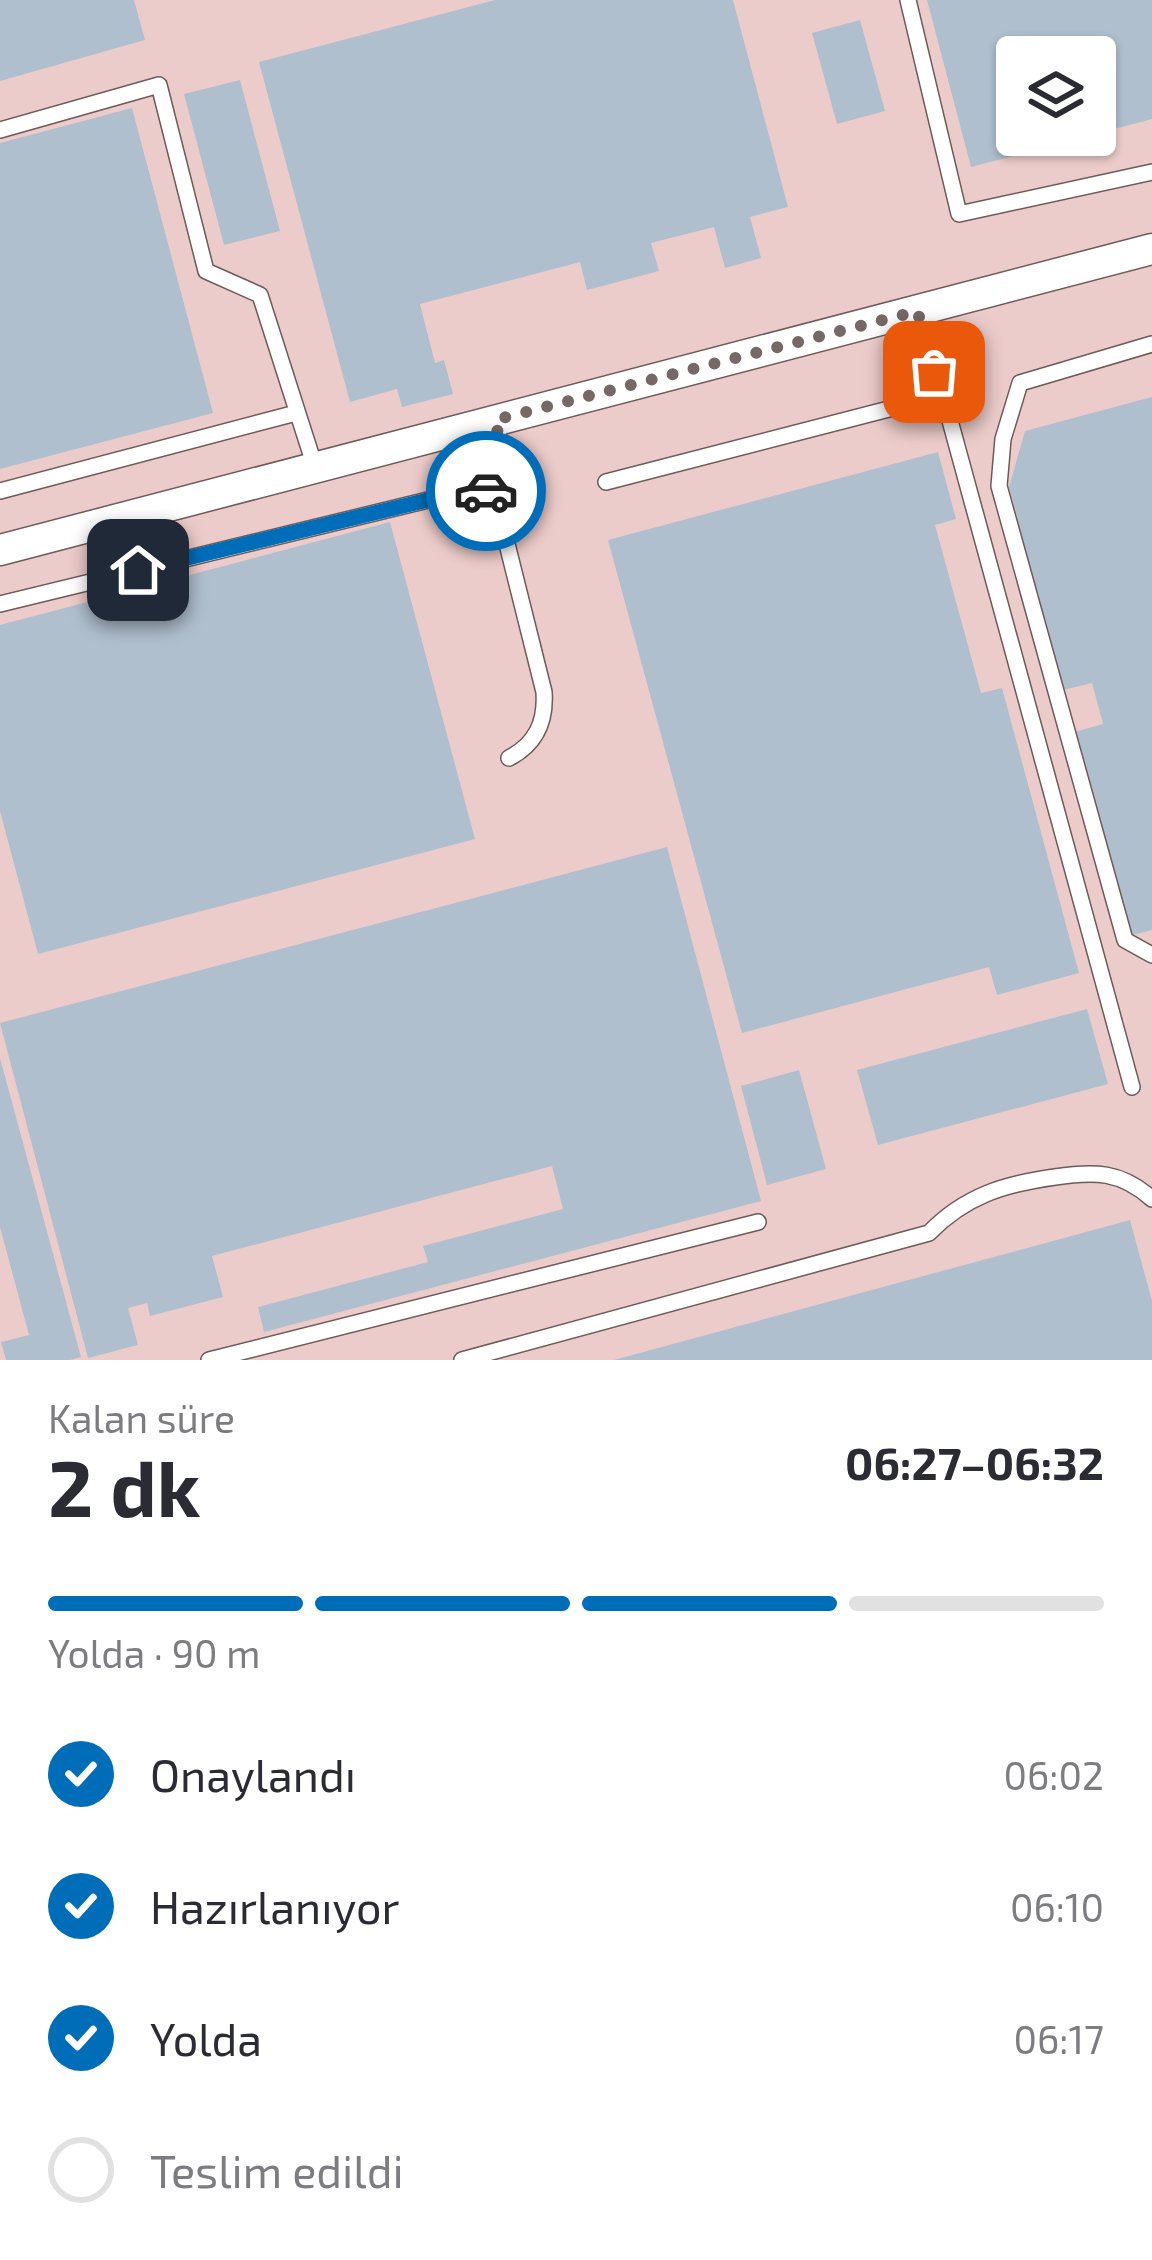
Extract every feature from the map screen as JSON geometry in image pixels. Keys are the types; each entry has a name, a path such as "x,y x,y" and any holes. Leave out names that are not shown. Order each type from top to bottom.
{"street":[{"path":"0,550 1152,249"}],"lane":[{"path":"908,0 959,214 1152,172"},
{"path":"0,130 159,85 206,271 260,295 315,467"},
{"path":"918,311 1132,1087"},
{"path":"1152,344 1020,383 1003,439 999,486 1125,940 1152,955"},
{"path":"606,482 943,394"},
{"path":"0,491 296,413"},
{"path":"483,498 503,456 495,420"},
{"path":"0,604 461,492 483,498 498,508 544,692 537,734 508,758"},
{"path":"462,1360 928,1233 973,1198 1015,1182 1090,1172 1128,1182 1152,1199"},
{"path":"209,1360 758,1222"}],"shaded area":[{"path":"0,0 1152,0 1152,1360 0,1360"}],"building":[{"path":"0,0 134,0 145,40 0,81"},
{"path":"495,0 733,0 788,207 750,217 761,258 725,268 714,227 651,243 659,271 587,290 580,262 420,304 435,363 444,360 453,394 402,407 397,389 350,402 259,62"},
{"path":"927,0 1152,0 1152,119 1116,128 1116,36 996,36 996,156 1014,156 971,167"},
{"path":"860,20 885,111 837,124 812,33"},
{"path":"240,80 280,231 224,245 184,94"},
{"path":"132,108 213,413 0,469 0,143"},
{"path":"1152,397 1152,930 1129,936 1074,732 1103,724 1092,683 1063,690 1009,487 1025,431"},
{"path":"938,452 956,519 935,525 981,693 1002,688 1079,973 997,995 989,967 742,1033 608,540"},
{"path":"390,522 475,839 38,954 0,811 0,625"},
{"path":"667,847 761,1201 264,1332 258,1307 428,1262 423,1246 563,1209 552,1166 212,1256 223,1297 150,1316 147,1303 128,1308 138,1345 88,1358 0,1023"},
{"path":"1087,1009 1108,1084 878,1145 857,1070"},
{"path":"0,1058 81,1357 70,1360 6,1360 1,1342 29,1335 0,1227"},
{"path":"799,1070 826,1169 767,1185 741,1086"},
{"path":"1130,1220 1152,1301 1152,1360 614,1360"}],"way so far":[{"path":"486,491 503,456 495,420 918,311 934,372"}],"route":[{"path":"138,570 461,492 483,498 486,491"}]}
